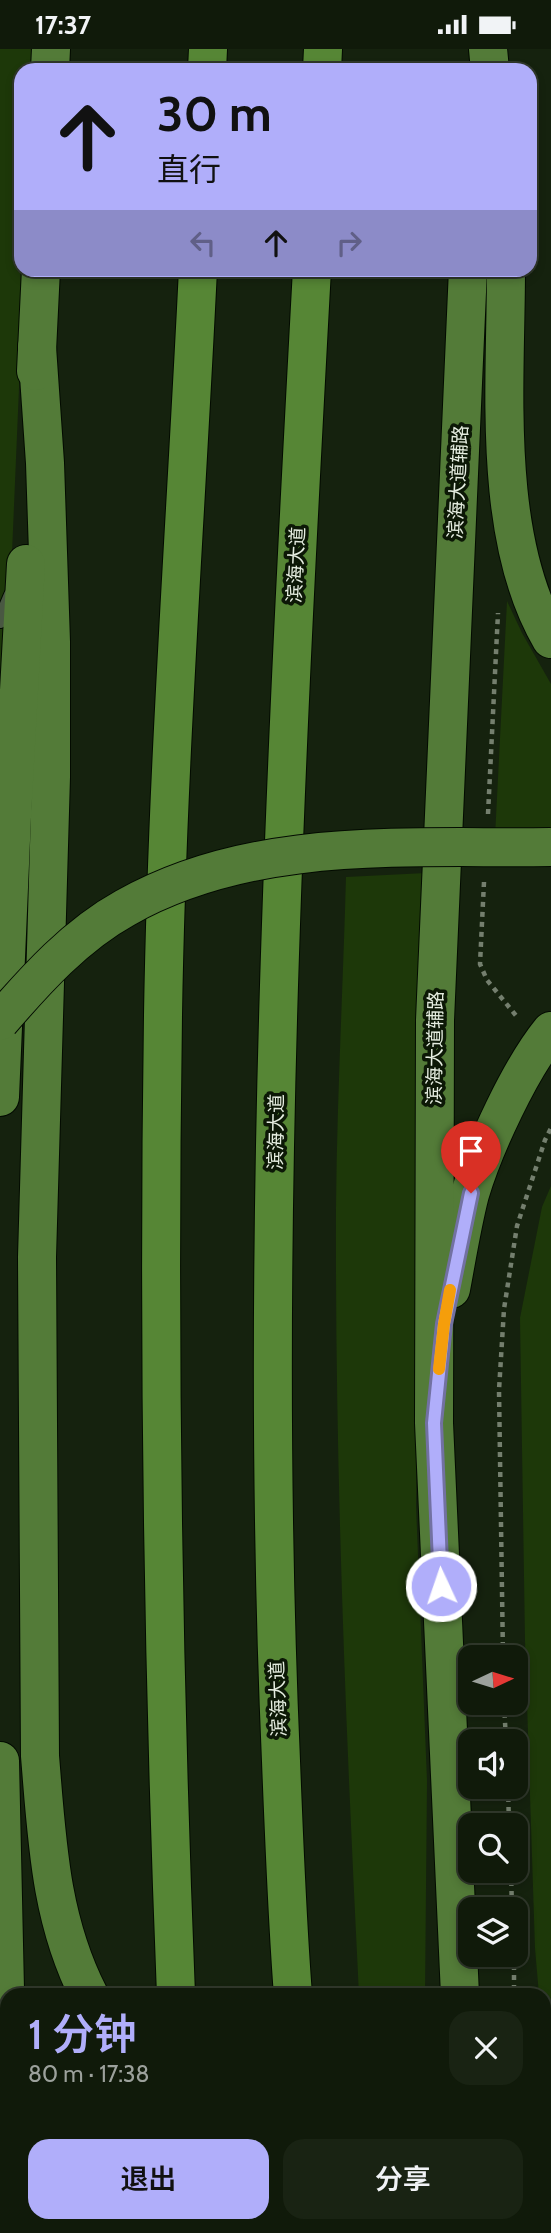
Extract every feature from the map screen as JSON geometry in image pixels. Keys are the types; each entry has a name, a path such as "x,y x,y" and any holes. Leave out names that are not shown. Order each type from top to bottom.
{"highway":[{"path":"176,1988 168,1791 163,1360 163,1014 172,723 198,277"},
{"name":"滨海大道","path":"293,1988 274,1602 272,1311 290,665 312,277"}],"main road":[{"path":"0,1097 6,800 26,558 41,277"},
{"name":"滨海大道辅路","path":"460,1988 434,1423 435,1020 468,277"},
{"path":"506,277 506,434 514,533 528,586 551,639"},
{"path":"37,347 46,463 51,750 37,1257 40,1756 46,1835 57,1910 73,1964 85,1988"},
{"path":"0,1021 32,984 80,939 124,908 181,881 242,862 303,853 551,847"},
{"path":"434,1423 444,1324 471,1193 520,1078 536,1026"},
{"path":"0,1761 5,1988"}],"lane":[{"path":"0,621 26,558"}],"path":[{"path":"487,827 498,607"},
{"path":"484,882 480,964 487,980 536,1026"},
{"path":"503,1645 499,1390 504,1309 517,1226 551,1128"},
{"path":"514,1967 514,1988"}],"green space":[{"path":"0,49 33,49 32,63 14,63 14,277 24,277 0,836"},
{"path":"507,601 551,684 551,837 495,837"},
{"path":"426,873 419,1160 416,1505 427,1781 425,1988 359,1988 342,1602 337,1405 337,1167 346,877"},
{"path":"551,1186 551,1988 538,1988 535,1948 527,1715 528,1645 525,1645 525,1641 520,1318 542,1207"}],"slow traffic":[{"path":"439,1369 450,1290"}],"route":[{"path":"441,1586 434,1423 444,1324 471,1193"}]}
